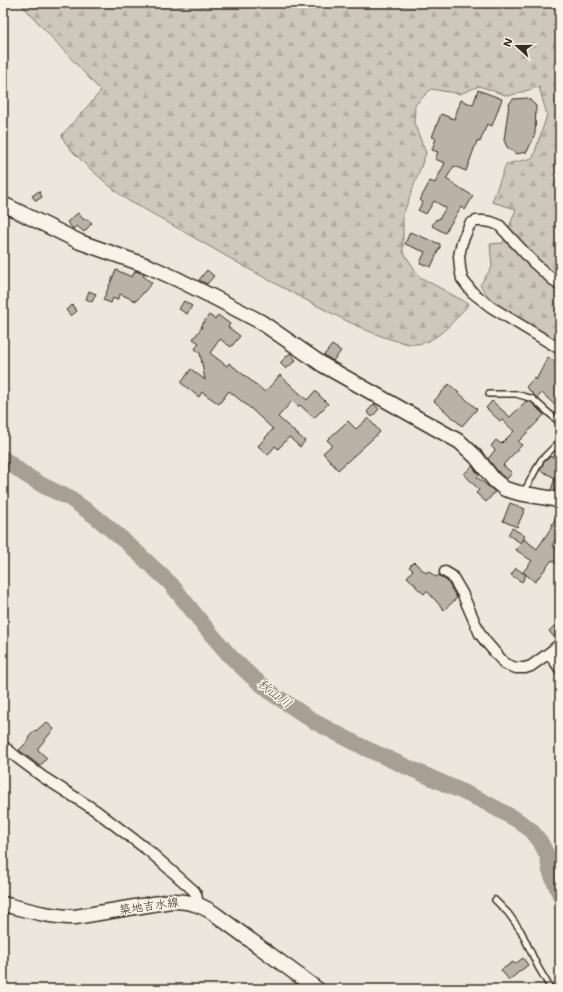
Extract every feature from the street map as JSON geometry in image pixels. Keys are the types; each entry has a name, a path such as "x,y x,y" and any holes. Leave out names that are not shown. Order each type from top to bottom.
{"street":[{"path":"3,204 80,242 177,278 261,322 323,365 460,442 476,458 494,480 505,489 523,494 554,499 560,502"},
{"path":"560,286 534,263 499,225 483,221 476,221 470,224 462,242 459,256 462,279 472,292 491,307 560,349"},
{"path":"446,572 452,576 462,593 480,634 505,664 516,668 525,668 549,653 560,644"},
{"path":"549,653 560,669"},
{"path":"3,746 48,780 95,810 148,851 193,890 196,894 198,904"},
{"name":"築地吉水線","path":"3,904 63,917 75,917 171,901 198,904 205,907 317,989"}],"lane":[{"path":"489,394 516,394 533,399 560,423"},
{"path":"523,494 541,460 560,441"},
{"path":"495,900 508,913 521,931 538,967 551,989"}],"green space":[{"path":"20,3 560,3 560,343 493,303 480,285 492,267 490,244 503,243 516,209 492,202 506,164 533,158 547,115 539,87 508,96 479,86 460,94 431,89 415,105 414,123 426,153 403,215 403,252 420,277 469,304 443,332 427,341 418,344 409,344 390,339 367,330 283,288 131,202 98,176 70,149 64,141 62,135 101,91"}],"building":[{"path":"478,90 502,99 492,126 487,124 480,142 477,141 466,171 454,166 446,179 473,196 465,210 461,207 445,233 432,226 446,208 434,201 426,214 418,210 423,202 420,200 430,181 435,183 445,163 435,159 438,152 432,150 436,138 432,137 441,114 454,119 461,100 473,105"},
{"path":"528,98 536,106 535,134 527,152 516,154 507,147 504,140 509,104 513,99"},
{"path":"39,191 42,197 36,201 32,196"},
{"path":"78,213 84,220 86,218 92,223 84,232 77,226 73,229 67,222"},
{"path":"410,232 440,244 431,267 420,263 425,252 405,244"},
{"path":"116,270 132,277 135,271 144,274 143,276 152,283 136,301 120,294 117,300 113,298 111,303 103,300"},
{"path":"207,270 214,276 207,284 199,280"},
{"path":"89,291 96,294 92,302 86,299"},
{"path":"184,301 192,306 187,314 179,309"},
{"path":"72,305 77,311 71,316 66,310"},
{"path":"209,315 215,319 218,315 230,324 228,327 240,336 231,347 220,339 210,353 227,366 229,363 265,392 280,375 307,400 315,391 328,404 314,418 300,405 298,407 292,401 278,417 305,441 300,447 289,437 278,449 275,446 268,455 258,446 273,429 249,407 229,391 219,404 202,392 199,397 181,383 191,369 205,380 200,353 195,349 199,343 193,339"},
{"path":"332,345 341,351 333,361 324,355"},
{"path":"290,353 296,360 286,369 280,363"},
{"path":"548,357 560,365 560,410 542,393 537,398 526,387 534,378 536,380"},
{"path":"449,384 477,409 462,426 434,401"},
{"path":"492,401 510,417 526,401 531,402 544,415 518,442 522,445 503,465 512,473 507,479 500,474 488,459 495,450 491,446 496,440 501,444 514,431 486,408"},
{"path":"374,404 379,409 372,417 367,412"},
{"path":"368,418 380,432 338,470 323,453 332,445 327,440 348,421 356,429"},
{"path":"560,450 560,492 551,490 555,478 540,470 544,462 551,456 553,457"},
{"path":"472,466 479,475 477,477 495,492 486,502 476,493 479,490 464,474"},
{"path":"510,503 525,509 517,527 503,521"},
{"path":"559,510 560,533 552,545 560,552 560,567 552,560 535,582 523,572 532,561 516,550 524,539 537,549 553,525"},
{"path":"512,528 525,536 521,543 508,535"},
{"path":"414,562 426,573 428,571 436,577 439,575 447,581 457,598 444,610 427,591 424,594 407,577 413,570 409,567"},
{"path":"516,568 526,575 522,582 511,575"},
{"path":"555,625 560,632 554,637 549,631"},
{"path":"46,722 54,729 38,748 38,750 47,758 40,766 19,750 30,739 28,738 35,730 36,731"},
{"path":"523,958 528,965 509,980 501,970 513,962 515,964"}],"waterway":[{"name":"秋山川","path":"3,458 24,474 42,485 69,498 96,517 127,543 171,584 230,656 273,694 315,722 367,749 483,801 517,820 531,830 540,841 547,855 550,871 560,895"}]}
